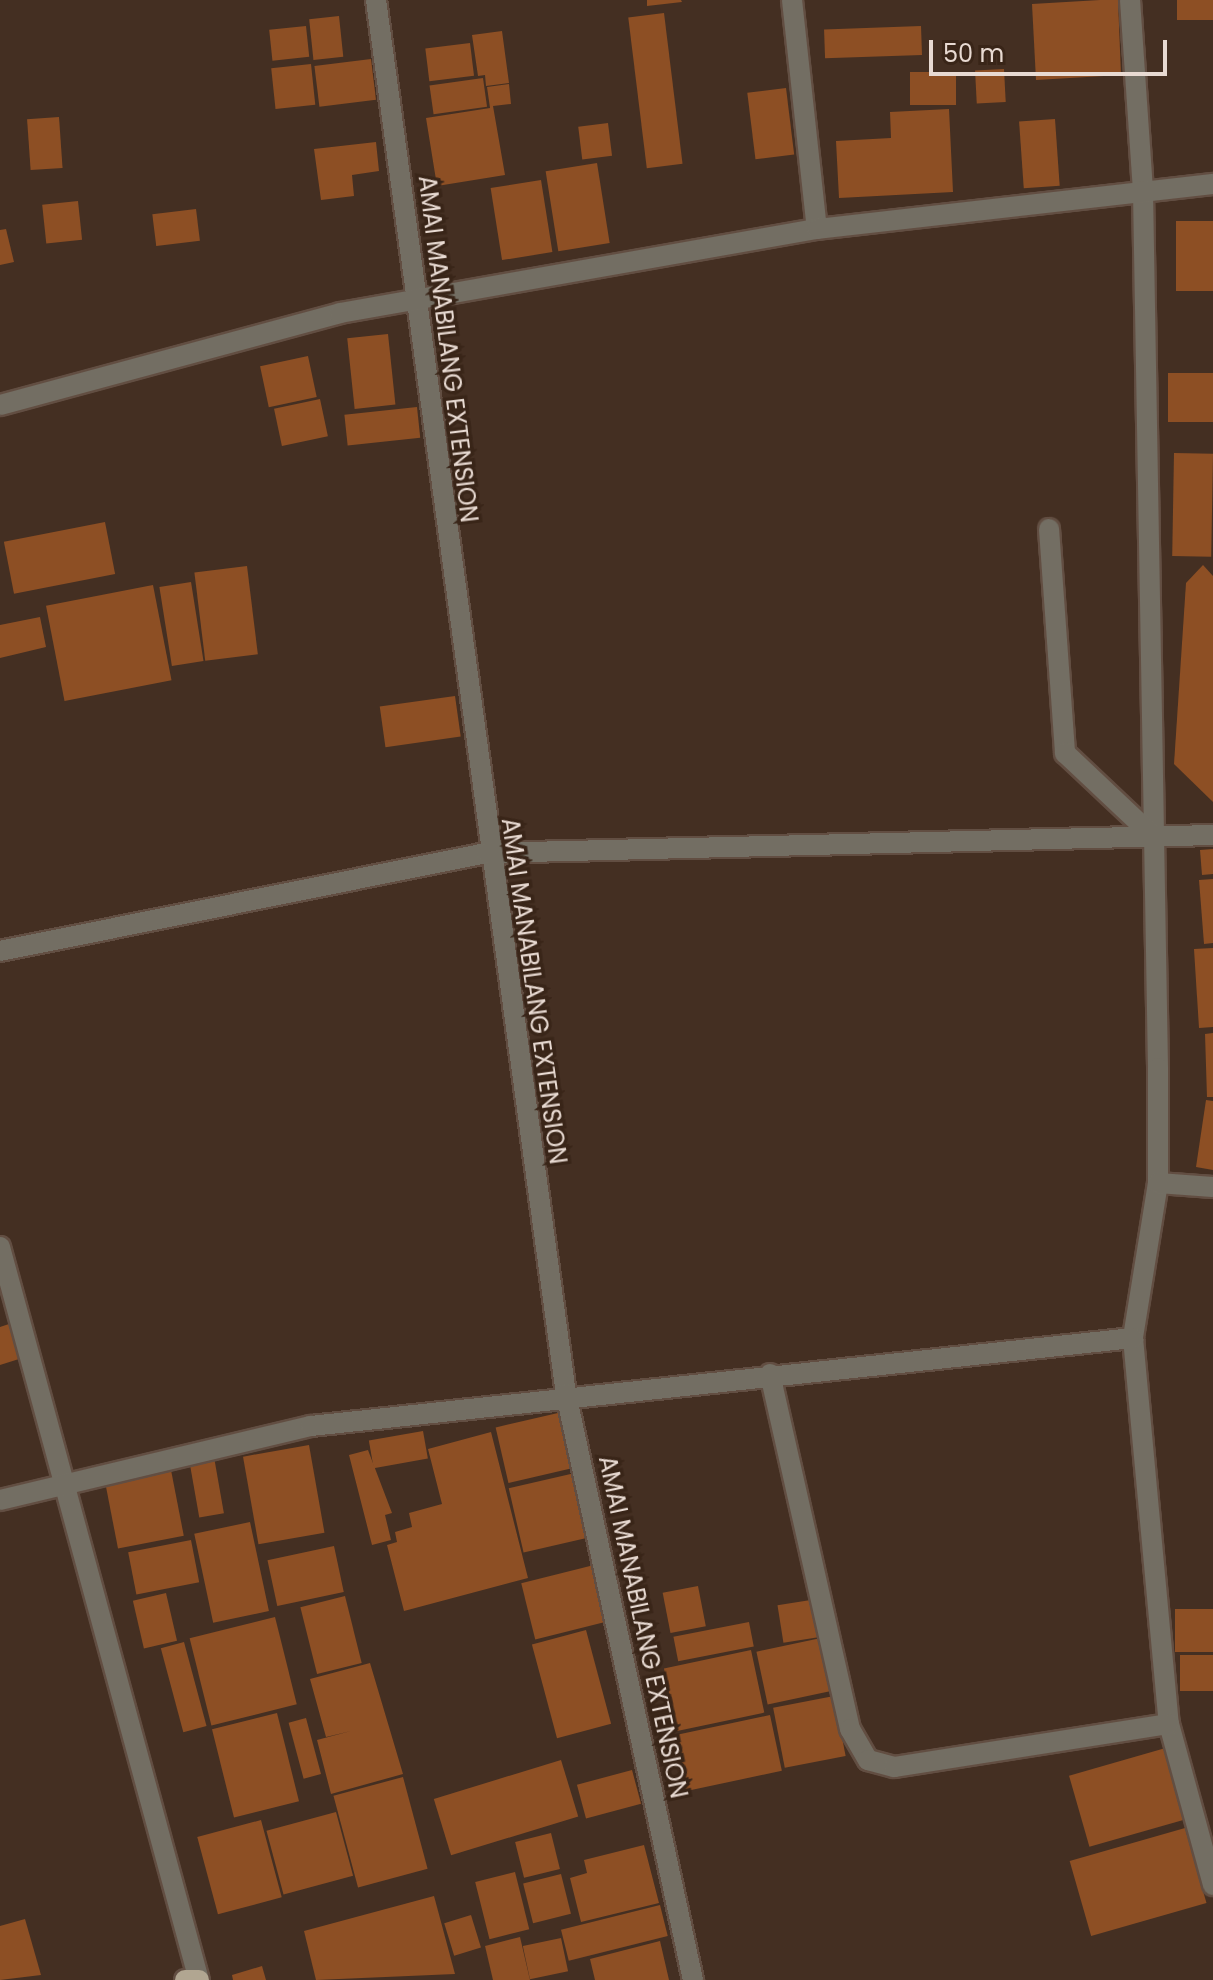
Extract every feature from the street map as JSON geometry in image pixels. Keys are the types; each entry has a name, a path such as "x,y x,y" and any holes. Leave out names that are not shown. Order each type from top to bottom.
{"street":[{"name":"AMAI MANABILANG EXTENSION","path":"376,0 487,853 566,1394 693,1980"},
{"path":"792,0 817,229"},
{"path":"1130,0 1143,191 1158,1183 1133,1338 1169,1724 1213,1885"},
{"path":"0,405 252,332 415,301 817,229 1213,184"},
{"path":"1049,529 1065,753 1152,835"},
{"path":"0,951 487,853 1213,835"},
{"path":"1158,1183 1213,1187"},
{"path":"0,1247 66,1479 194,1979"},
{"path":"0,1500 66,1479 311,1426 566,1394 1133,1338"},
{"path":"770,1374 850,1729 868,1760 894,1767 1169,1724"}],"building":[{"path":"647,0 681,0 682,2 647,6"},
{"path":"1118,0 1121,75 1036,80 1032,4"},
{"path":"1177,0 1213,0 1213,20 1177,20"},
{"path":"664,13 683,164 647,168 628,17"},
{"path":"339,16 343,57 313,60 309,19"},
{"path":"306,26 309,57 272,61 269,30"},
{"path":"921,26 922,55 825,58 824,29"},
{"path":"502,31 509,83 486,86 485,75 478,76 472,35"},
{"path":"470,43 474,76 429,81 425,48"},
{"path":"371,59 376,100 319,107 314,66"},
{"path":"311,64 315,105 276,109 271,68"},
{"path":"1004,69 1006,102 977,103 975,71"},
{"path":"910,72 956,72 956,105 910,105"},
{"path":"483,78 487,107 434,114 430,86"},
{"path":"509,84 511,104 493,106 505,175 437,186 426,118 490,108 487,87"},
{"path":"786,88 794,155 755,159 747,93"},
{"path":"949,109 953,192 839,198 836,141 891,138 890,112"},
{"path":"59,117 63,168 31,170 27,119"},
{"path":"1055,119 1060,186 1024,188 1019,122"},
{"path":"608,123 612,156 582,159 578,127"},
{"path":"376,142 379,171 352,175 354,196 321,200 314,149"},
{"path":"597,163 610,243 558,251 546,171"},
{"path":"541,180 552,252 502,260 491,188"},
{"path":"78,201 82,240 46,244 42,205"},
{"path":"196,209 200,241 156,246 152,214"},
{"path":"1176,221 1213,221 1213,291 1176,291"},
{"path":"6,229 14,262 0,265 0,230"},
{"path":"388,334 395,405 355,409 347,338"},
{"path":"308,356 317,397 269,407 260,366"},
{"path":"1168,373 1213,373 1213,422 1168,422"},
{"path":"320,399 328,436 282,446 274,409"},
{"path":"417,407 420,438 348,445 344,415"},
{"path":"1174,453 1213,454 1211,557 1172,556"},
{"path":"105,522 115,574 14,594 4,542"},
{"path":"1203,565 1213,576 1213,802 1174,764 1186,583"},
{"path":"247,566 258,654 205,661 194,572"},
{"path":"191,582 204,661 172,666 159,587"},
{"path":"153,585 172,680 65,701 46,606"},
{"path":"40,617 46,647 0,658 0,625"},
{"path":"455,696 461,737 385,747 380,707"},
{"path":"1213,849 1213,874 1202,875 1200,850"},
{"path":"1213,879 1213,943 1204,944 1199,880"},
{"path":"1213,948 1213,1027 1199,1028 1194,949"},
{"path":"1213,1033 1213,1097 1207,1097 1205,1034"},
{"path":"1206,1100 1213,1101 1213,1170 1196,1167"},
{"path":"9,1324 19,1359 0,1365 0,1327"},
{"path":"558,1413 571,1469 508,1483 496,1427"},
{"path":"423,1431 428,1459 374,1468 369,1441"},
{"path":"491,1432 528,1578 404,1611 387,1545 397,1542 395,1532 412,1527 409,1513 442,1504 428,1449"},
{"path":"309,1445 324,1533 258,1544 243,1457"},
{"path":"368,1450 392,1513 385,1515 391,1540 372,1545 349,1455"},
{"path":"214,1457 224,1513 199,1517 189,1461"},
{"path":"171,1470 184,1536 118,1549 105,1483"},
{"path":"575,1473 590,1537 524,1553 509,1488"},
{"path":"250,1522 269,1611 213,1623 194,1534"},
{"path":"191,1540 199,1582 136,1594 128,1552"},
{"path":"334,1546 344,1592 277,1606 267,1560"},
{"path":"594,1565 608,1621 535,1639 521,1583"},
{"path":"698,1586 706,1626 670,1633 663,1593"},
{"path":"166,1593 177,1641 144,1648 133,1601"},
{"path":"345,1596 362,1663 317,1674 300,1607"},
{"path":"817,1599 823,1637 783,1643 777,1605"},
{"path":"1175,1609 1213,1609 1213,1652 1175,1652"},
{"path":"275,1617 297,1704 211,1726 190,1638"},
{"path":"749,1622 754,1647 678,1661 673,1637"},
{"path":"586,1630 611,1724 557,1738 532,1644"},
{"path":"821,1638 832,1691 768,1705 756,1652"},
{"path":"184,1642 207,1726 183,1732 161,1648"},
{"path":"751,1650 764,1713 677,1731 664,1669"},
{"path":"1180,1655 1213,1655 1213,1691 1180,1691"},
{"path":"370,1663 403,1774 331,1794 317,1740 351,1731 326,1737 310,1679"},
{"path":"834,1696 846,1756 785,1768 773,1708"},
{"path":"277,1713 299,1801 234,1818 212,1729"},
{"path":"770,1715 782,1771 683,1792 671,1736"},
{"path":"306,1718 321,1774 304,1779 289,1723"},
{"path":"1169,1747 1189,1818 1089,1847 1069,1776"},
{"path":"561,1760 578,1816 451,1855 434,1799"},
{"path":"632,1770 641,1804 586,1819 577,1785"},
{"path":"403,1777 428,1869 358,1887 333,1796"},
{"path":"336,1812 353,1876 284,1894 266,1831"},
{"path":"261,1820 282,1897 218,1914 197,1837"},
{"path":"1185,1828 1206,1903 1091,1936 1070,1861"},
{"path":"551,1833 560,1869 524,1878 515,1842"},
{"path":"644,1845 659,1903 581,1922 570,1878 587,1873 584,1860"},
{"path":"515,1872 529,1929 489,1939 475,1882"},
{"path":"561,1874 571,1914 533,1923 523,1883"},
{"path":"434,1896 455,1974 316,1980 304,1931"},
{"path":"660,1905 668,1936 569,1961 561,1930"},
{"path":"471,1915 481,1948 454,1956 444,1923"},
{"path":"25,1919 41,1975 0,1980 0,1926"},
{"path":"520,1937 530,1980 493,1980 485,1946"},
{"path":"561,1938 568,1971 530,1979 523,1946"},
{"path":"660,1941 669,1980 595,1980 590,1959"},
{"path":"262,1966 266,1980 233,1980 232,1975"}]}
